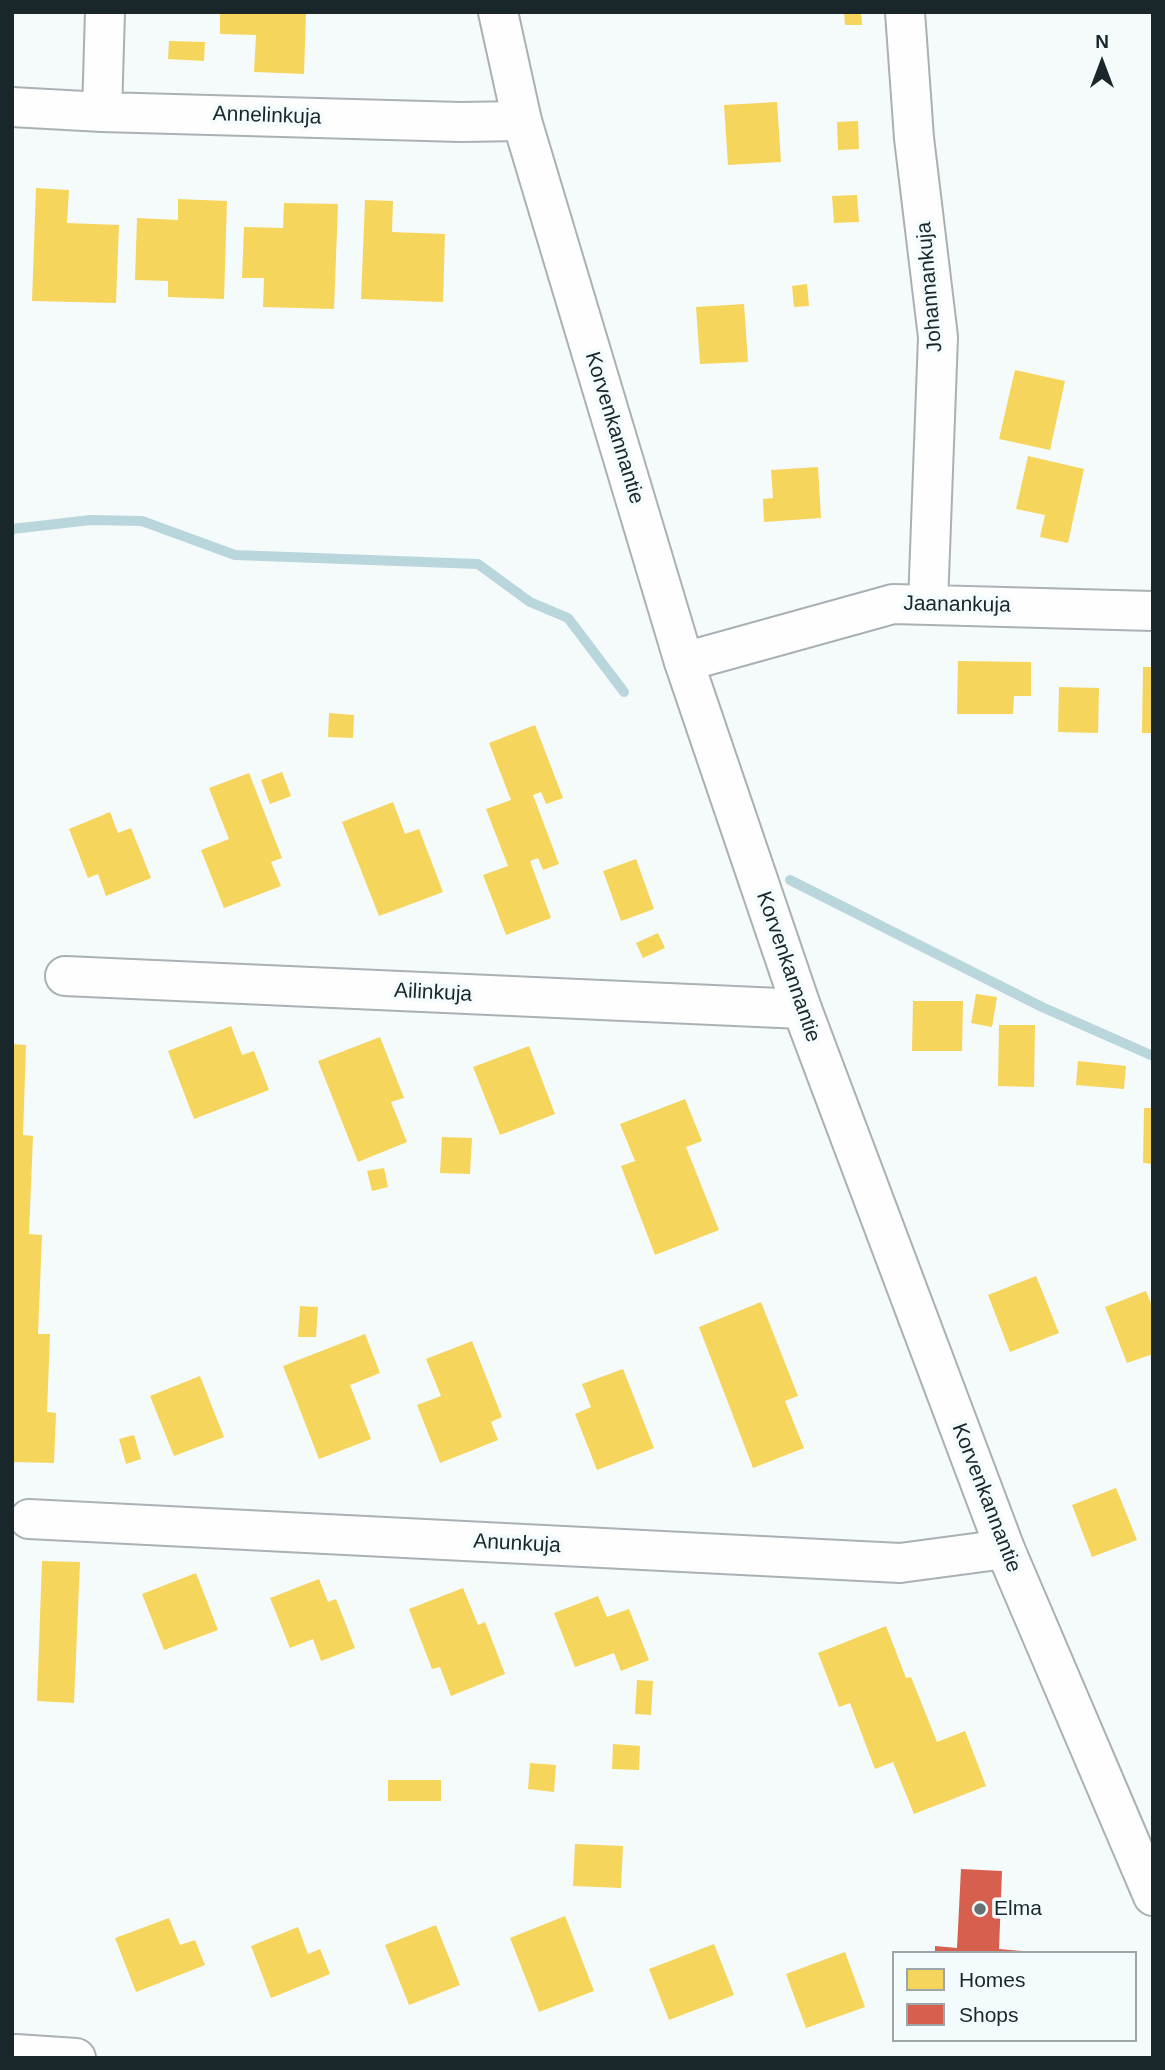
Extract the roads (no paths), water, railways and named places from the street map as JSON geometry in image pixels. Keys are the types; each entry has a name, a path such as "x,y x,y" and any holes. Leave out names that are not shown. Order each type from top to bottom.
{"street":[{"path":"102,112 105,12"},
{"name":"Korvenkannantie","path":"498,12 522,121 684,662 802,1009 1004,1549 1153,1896"},
{"name":"Johannankuja","path":"905,12 914,138 938,337 928,604"},
{"name":"Annelinkuja","path":"12,107 461,122 522,121"},
{"name":"Jaanankuja","path":"684,662 894,604 1153,611"},
{"name":"Ailinkuja","path":"65,976 802,1009"},
{"name":"Anunkuja","path":"29,1519 900,1563 1004,1549"},
{"path":"16,2054 76,2058"}],"waterway":[{"path":"12,529 91,520 142,521 235,555 478,564 530,602 568,618 624,692"},
{"path":"790,880 1042,1007 1153,1056"}],"place":[{"name":"Elma","path":"980,1909"}]}
